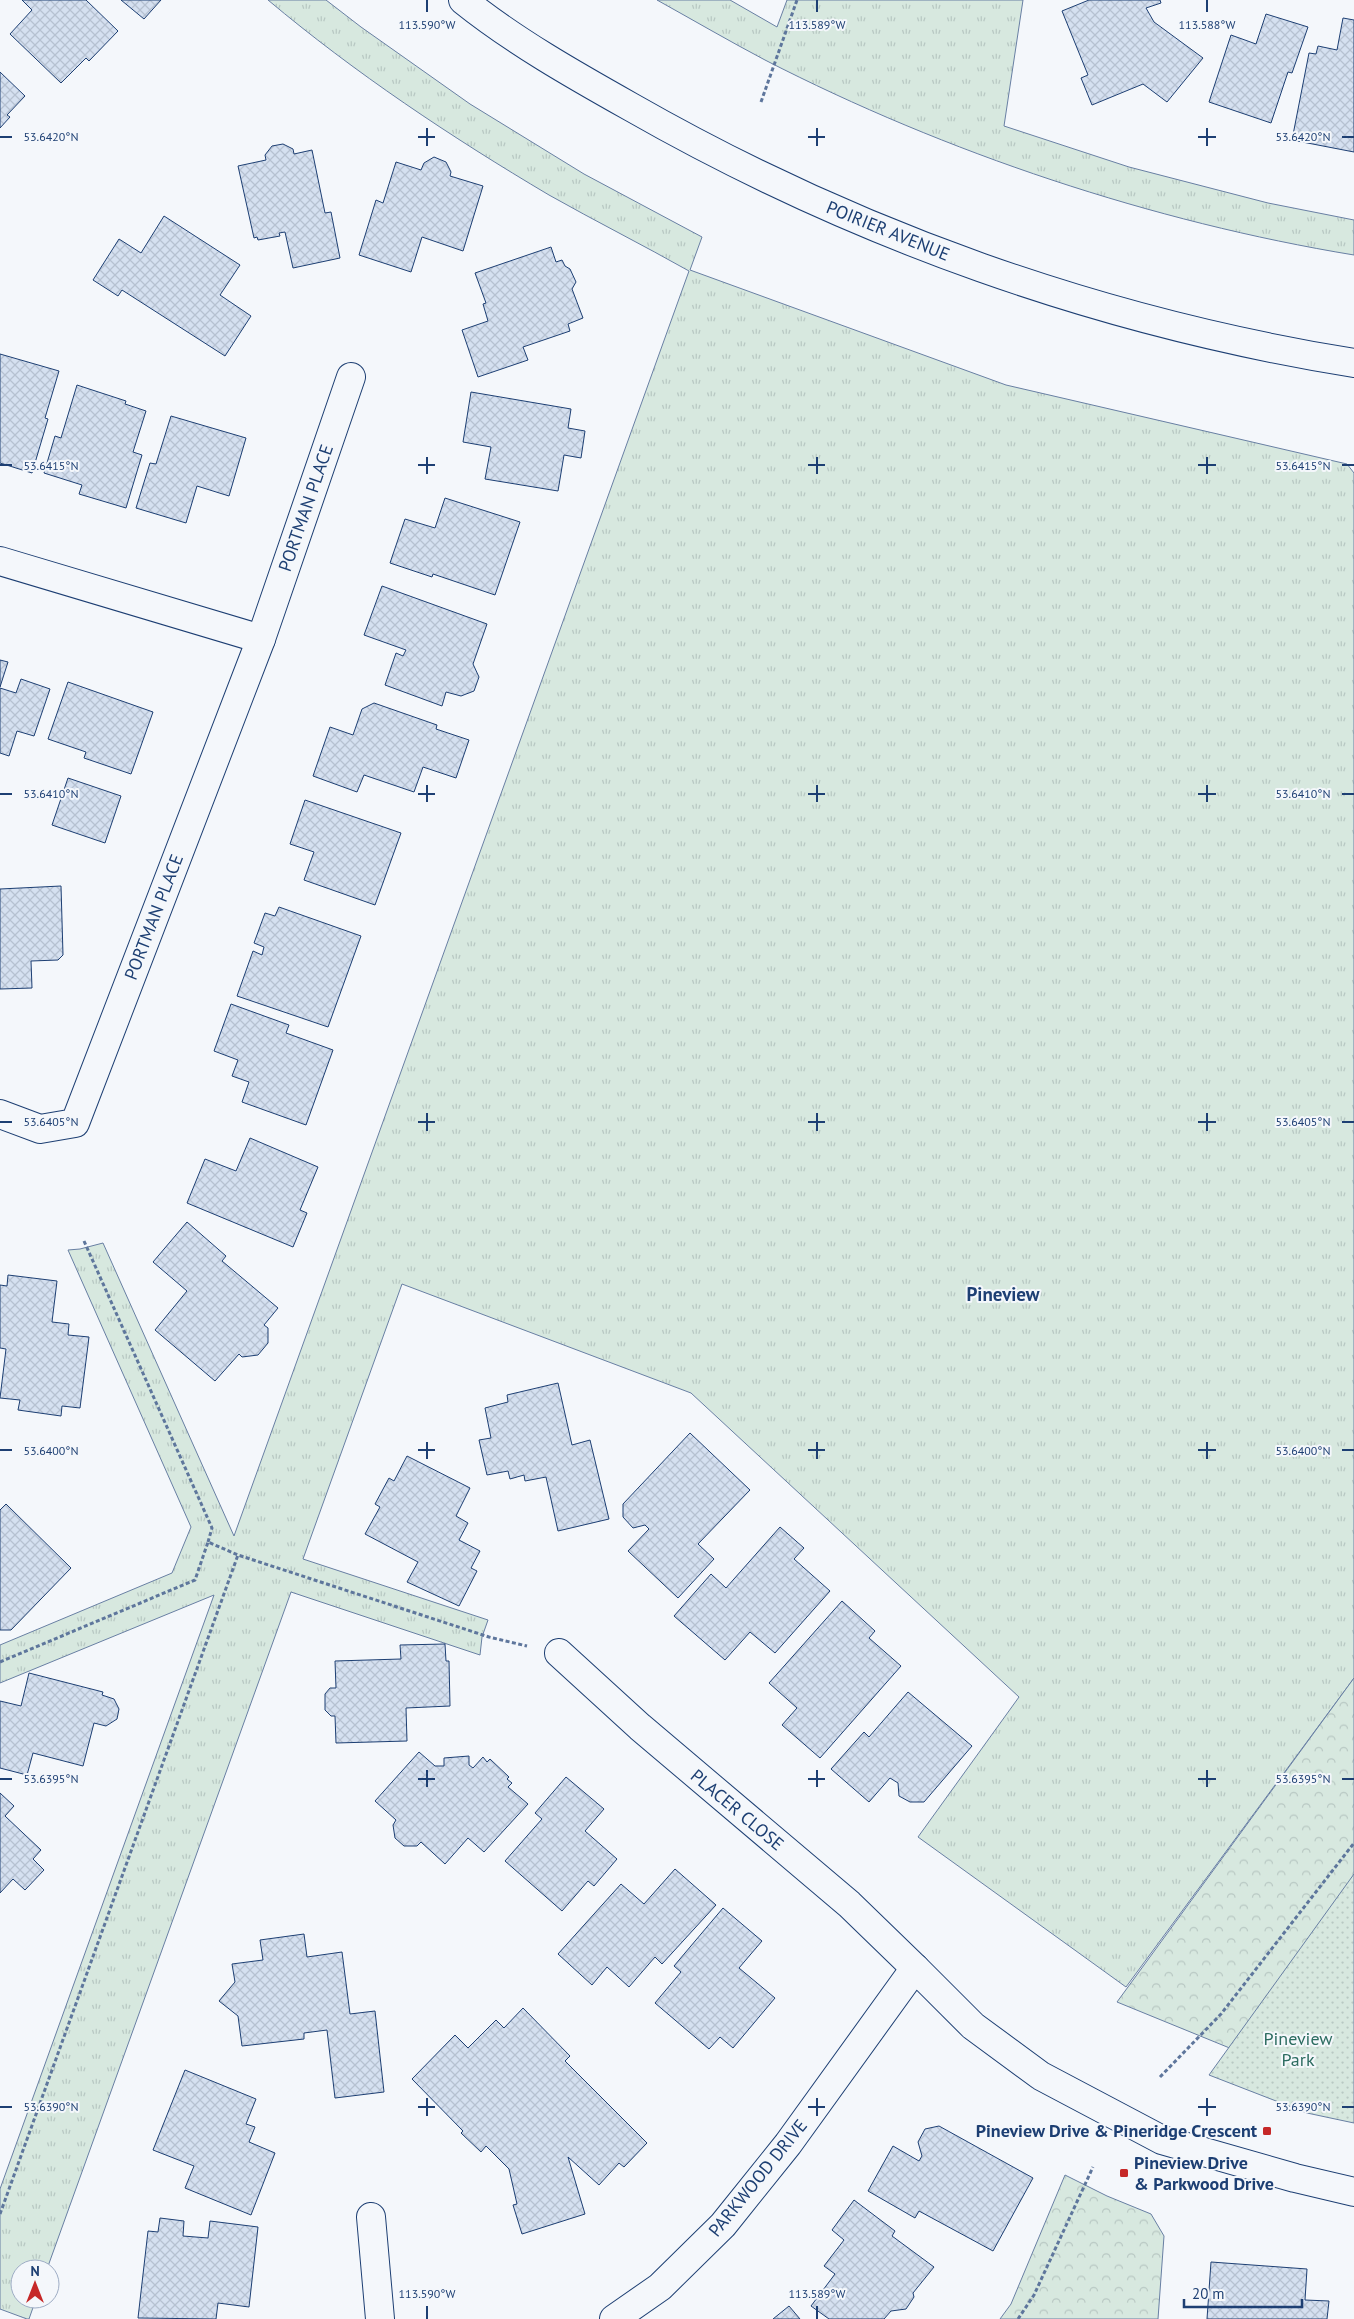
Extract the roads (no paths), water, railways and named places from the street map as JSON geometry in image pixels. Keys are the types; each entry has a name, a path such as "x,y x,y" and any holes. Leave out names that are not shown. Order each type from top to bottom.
{"street":[{"name":"POIRIER AVENUE","path":"463,0 480,14 575,75 674,132 775,184 879,230 985,270 1090,304 1197,332 1305,355 1354,363"},
{"name":"PORTMAN PLACE","path":"0,1114 40,1129 74,1123 262,639 351,377"},
{"path":"0,561 262,639"},
{"name":"PLACER CLOSE","path":"559,1653 640,1727 849,1904 973,2026 1041,2076 1162,2140 1295,2178 1354,2192"},
{"name":"PARKWOOD DRIVE","path":"614,2319 660,2287 723,2225 788,2144 915,1968"},
{"path":"371,2217 380,2319"}],"place":[{"name":"Pineview Drive & Pineridge Crescent","path":"1267,2131"},
{"name":"Pineview Drive & Parkwood Drive","path":"1124,2173"}],"district":[{"name":"Pineview","path":"1003,1294"}],"park label":[{"name":"Pineview Park","path":"1298,2049"}]}
